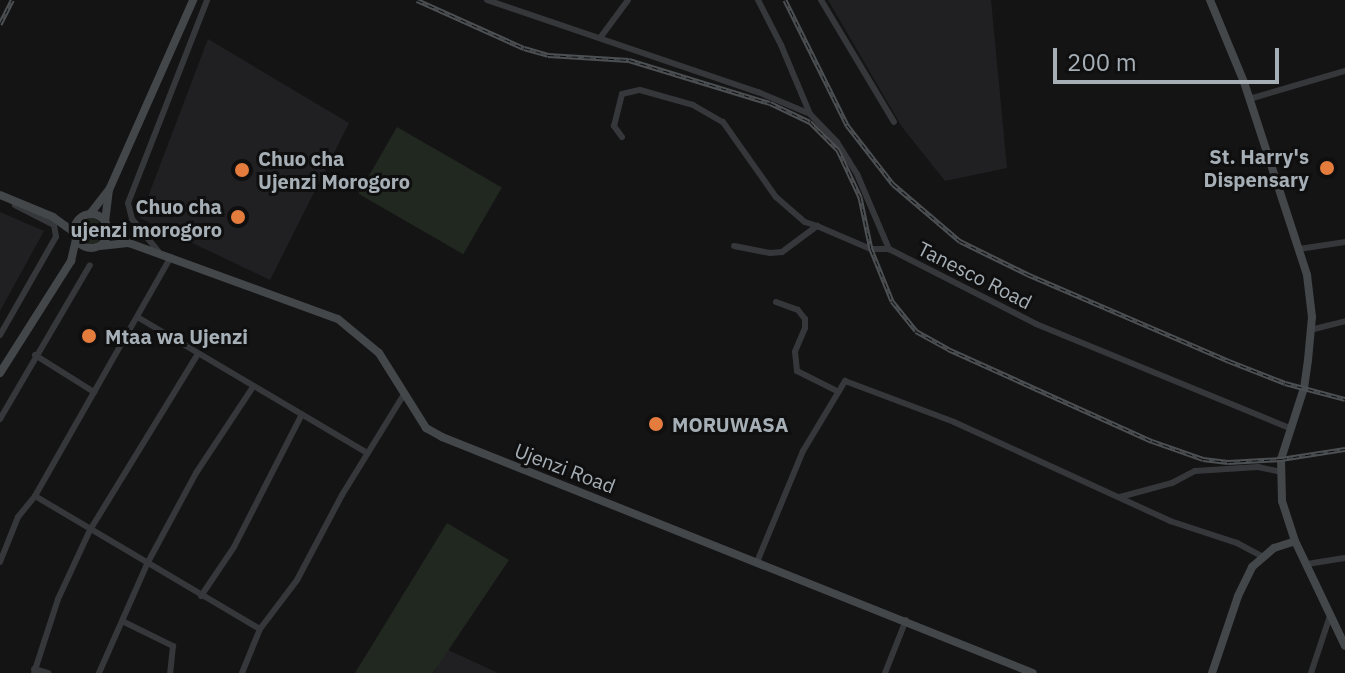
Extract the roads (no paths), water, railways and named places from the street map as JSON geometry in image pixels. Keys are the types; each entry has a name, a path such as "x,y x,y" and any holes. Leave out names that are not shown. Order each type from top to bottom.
{"street":[{"path":"0,196 53,217 78,220 90,214 109,190 193,0"},
{"path":"158,251 132,219 128,203 207,0"},
{"name":"Tanesco Road","path":"487,0 758,92 810,114 837,142 857,174 889,249 1036,324 1289,428"},
{"path":"600,38 628,0"},
{"path":"758,0 810,114"},
{"path":"821,0 894,122"},
{"path":"1210,0 1249,99 1308,284 1310,330 1304,388 1289,428 1281,472 1282,501 1295,541 1345,646"},
{"path":"1249,99 1345,71"},
{"path":"622,137 614,126 622,94 640,90 693,105 723,122 776,197 805,222 871,249 889,249"},
{"path":"100,246 107,226 109,190"},
{"path":"0,196 54,225 56,237 0,335"},
{"path":"90,214 129,243"},
{"path":"53,217 89,248"},
{"path":"71,261 78,220"},
{"path":"734,246 770,253 782,252 817,226"},
{"path":"1299,249 1345,242"},
{"path":"0,373 71,261 89,248 129,243"},
{"name":"Ujenzi Road","path":"129,243 338,319 379,353 403,396 426,428 442,437 1033,673"},
{"path":"0,562 18,517 35,496 171,257"},
{"path":"0,419 90,265"},
{"path":"776,302 798,310 805,319 805,328 795,352 797,371 837,391"},
{"path":"139,318 367,453"},
{"path":"1310,330 1345,321"},
{"path":"48,673 34,671 58,599 90,530 198,354"},
{"path":"35,355 94,392"},
{"path":"757,562 803,451 845,381 1024,452 1200,533 1237,543 1261,556"},
{"path":"99,673 147,564 196,473 253,387"},
{"path":"242,673 260,629 297,580 367,453 403,396"},
{"path":"201,596 234,547 302,414"},
{"path":"1120,497 1172,483 1195,471 1258,467 1281,472"},
{"path":"35,496 260,629"},
{"path":"1212,673 1238,596 1261,556 1295,541"},
{"path":"1307,564 1345,558"},
{"path":"1311,673 1331,614"},
{"path":"885,673 906,620"},
{"path":"122,621 173,646 170,673"}],"railway":[{"path":"0,24 12,0"},
{"path":"417,0 524,48 548,55 629,60 770,103 810,122 838,150 860,197 871,249 892,301 916,331 948,349 1152,441 1203,459 1228,462 1281,459 1345,449"},
{"path":"785,0 847,125 893,184 960,241 1027,274 1229,361 1285,383 1345,399"}],"place":[{"name":"St. Harry's Dispensary","path":"1327,168"},
{"name":"Chuo cha Ujenzi Morogoro","path":"242,170"},
{"name":"Chuo cha ujenzi morogoro","path":"238,217"},
{"name":"Mtaa wa Ujenzi","path":"89,336"},
{"name":"MORUWASA","path":"656,424"}]}
